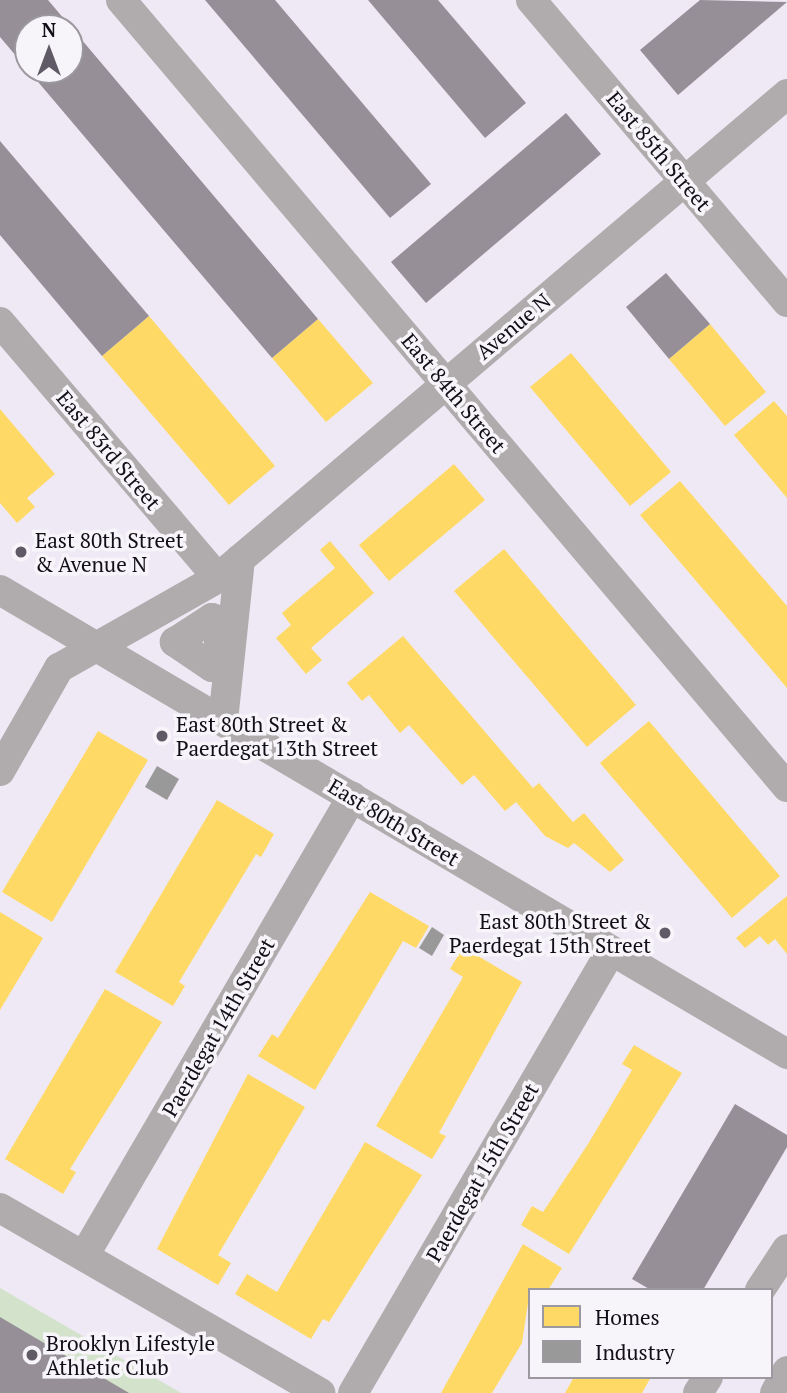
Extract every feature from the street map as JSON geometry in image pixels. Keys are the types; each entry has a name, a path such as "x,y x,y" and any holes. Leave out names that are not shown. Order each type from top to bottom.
{"street":[{"name":"East 84th Street","path":"121,0 787,787"},
{"name":"East 85th Street","path":"531,0 787,302"},
{"name":"Avenue N","path":"0,771 59,668 99,648 229,569 787,93"},
{"name":"East 83rd Street","path":"0,322 229,569"},
{"path":"223,721 229,569"},
{"name":"East 80th Street","path":"0,590 787,1054"},
{"name":"Paerdegat 14th Street","path":"84,1256 352,797"},
{"name":"Paerdegat 15th Street","path":"353,1393 611,951"},
{"path":"0,1208 320,1393"},
{"path":"761,1288 787,1249"},
{"path":"775,1393 787,1371"}],"green space":[{"path":"0,1288 181,1393 0,1393"}],"building: Homes":[{"path":"149,316 275,466 229,505 102,356"},
{"path":"318,319 373,383 326,422 272,358"},
{"path":"710,324 766,392 725,426 669,359"},
{"path":"571,353 671,472 630,506 530,387"},
{"path":"774,401 787,416 787,498 734,435"},
{"path":"0,409 55,474 27,498 35,507 17,523 0,503"},
{"path":"454,464 485,500 389,581 359,545"},
{"path":"680,481 787,606 787,688 640,515"},
{"path":"330,541 374,593 311,648 322,660 306,674 276,638 291,625 282,613 335,568 320,550"},
{"path":"504,549 636,705 587,747 454,591"},
{"path":"403,636 533,788 539,783 573,822 584,813 624,860 610,872 574,843 568,848 545,836 516,802 505,811 474,775 462,785 409,725 400,733 369,695 362,701 347,683"},
{"path":"649,721 780,876 732,918 600,763"},
{"path":"98,731 148,760 52,922 2,892"},
{"path":"217,800 274,834 261,857 256,854 179,982 185,986 173,1006 115,972"},
{"path":"370,892 429,926 416,948 403,941 315,1090 258,1056 272,1034 278,1038"},
{"path":"787,896 787,954 775,939 768,945 760,936 745,948 736,938"},
{"path":"0,912 43,938 0,1010"},
{"path":"463,947 522,982 439,1133 446,1136 432,1159 376,1126 463,977 450,969"},
{"path":"105,989 162,1022 70,1169 76,1172 63,1194 5,1159"},
{"path":"634,1045 682,1073 569,1254 521,1225 532,1206 543,1212 588,1144 632,1070 622,1064"},
{"path":"248,1074 305,1107 218,1255 231,1263 218,1285 157,1249"},
{"path":"365,1142 422,1175 329,1322 323,1319 311,1339 235,1294 247,1274 277,1292"},
{"path":"523,1244 562,1268 549,1288 528,1288 522,1343 492,1393 441,1393"},
{"path":"573,1379 650,1379 642,1393 565,1393"}],"building: Industry":[{"path":"157,766 179,779 167,800 145,787"},
{"path":"432,927 444,935 432,956 419,948"}],"building: Other":[{"path":"0,0 48,0 60,14 14,14 14,54 0,37"},
{"path":"205,0 275,0 431,184 390,218"},
{"path":"368,0 438,0 526,103 485,138"},
{"path":"700,0 787,2 678,95 640,50"},
{"path":"84,43 318,319 272,358 40,84 84,84"},
{"path":"566,113 601,154 426,303 391,262"},
{"path":"0,141 149,316 102,356 0,235"},
{"path":"666,273 710,324 669,359 626,307"},
{"path":"735,1104 787,1135 787,1147 704,1288 648,1288 632,1279"},
{"name":"Brooklyn Lifestyle Athletic Club","path":"0,1317 129,1393 0,1393"}],"place":[{"name":"East 80th Street & Avenue N","path":"21,552"},
{"name":"East 80th Street & Paerdegat 13th Street","path":"162,736"},
{"name":"East 80th Street & Paerdegat 15th Street","path":"665,933"},
{"name":"Brooklyn Lifestyle Athletic Club","path":"32,1355"}]}
